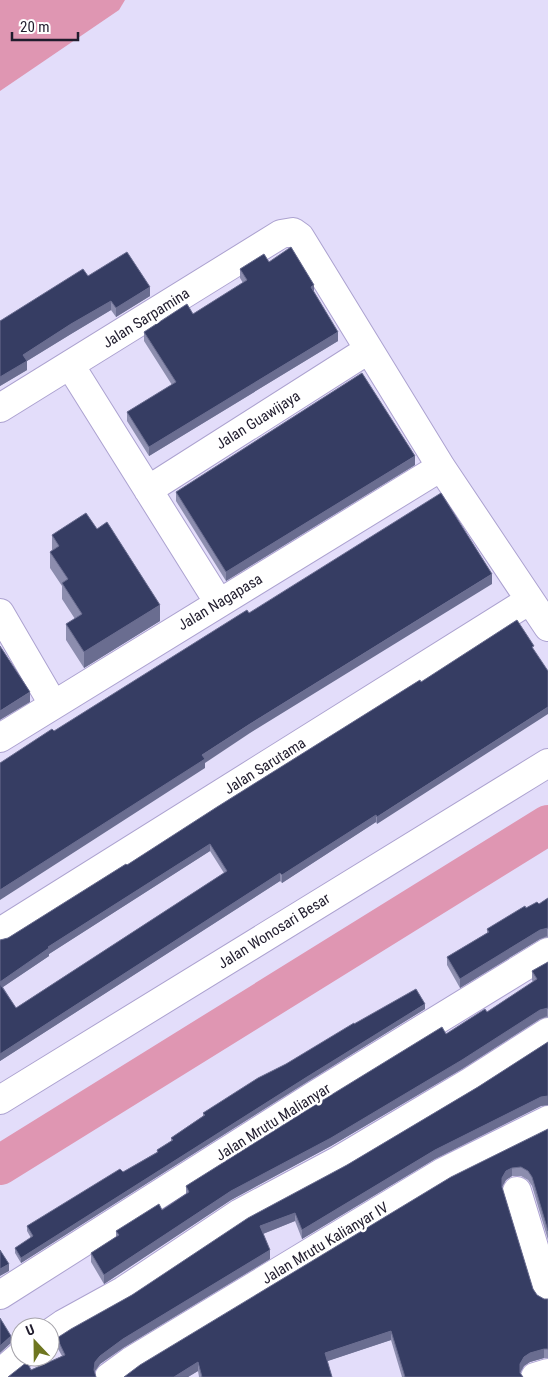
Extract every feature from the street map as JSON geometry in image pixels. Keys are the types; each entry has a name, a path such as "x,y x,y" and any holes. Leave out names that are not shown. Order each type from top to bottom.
{"street":[{"name":"Jalan Sarpamina","path":"0,408 281,234 293,232 300,237 368,350"},
{"path":"368,350 441,467 548,627"},
{"name":"Jalan Guawijaya","path":"148,490 368,350"},
{"path":"70,365 219,603"},
{"name":"Jalan Nagapasa","path":"0,738 441,467"},
{"name":"Jalan Sarutama","path":"0,932 530,600"},
{"path":"0,613 53,704"},
{"name":"Jalan Wonosari Besar","path":"0,1100 548,763"},
{"name":"Jalan Mrutu Malianyar","path":"0,1295 315,1095 547,955"},
{"path":"60,1326 123,1291 240,1213 339,1160 470,1082 548,1032"},
{"name":"Jalan Mrutu Kalianyar IV","path":"109,1377 131,1361 443,1172 548,1120"},
{"path":"517,1190 548,1293"},
{"path":"0,1373 10,1364"},
{"path":"535,1377 548,1373"}],"shaded area":[{"path":"0,0 125,0 119,10 0,91"}],"building":[{"path":"291,247 314,285 311,287 338,332 149,447 127,412 176,382 144,332 187,304 193,314 247,280 240,269 264,254 269,262"},
{"path":"127,252 150,287 116,308 111,301 71,324 23,355 27,361 0,377 0,321 83,269 88,276"},
{"path":"362,373 415,456 226,572 176,492"},
{"path":"441,493 492,574 250,724 202,755 205,759 0,890 0,763 52,729 54,731 247,610 249,613"},
{"path":"86,513 97,529 107,522 160,605 84,652 66,624 82,614 62,583 68,579 50,552 59,546 52,535"},
{"path":"517,620 548,671 548,707 377,817 376,815 282,875 280,873 0,1054 0,984 16,1008 227,871 210,844 48,947 0,982 0,940 8,938 127,865"},
{"path":"0,646 30,692 0,711"},
{"path":"548,898 548,928 540,930 460,979 447,957 489,932 487,929 525,906 526,908 537,902 539,904"},
{"path":"548,962 548,1008 540,1010 462,1060 331,1138 231,1191 104,1275 91,1253 119,1235 116,1231 159,1204 162,1210 189,1192 186,1186 442,1027 446,1034 485,1009 487,1012 537,979 532,971"},
{"path":"416,989 425,1004 21,1258 15,1248 33,1236 27,1226 120,1169 123,1172 158,1152 157,1150 173,1140 171,1138 205,1115 203,1113 258,1078 286,1064 354,1023"},
{"path":"548,1042 548,1096 541,1097 435,1150 302,1230 295,1213 260,1226 270,1250 123,1339 95,1362 94,1370 96,1377 8,1377 21,1367 30,1367 31,1370 38,1367 60,1367 60,1357 65,1355 60,1344 60,1336 132,1295 248,1218 347,1165 478,1087"},
{"path":"548,1129 548,1231 532,1177 528,1171 521,1167 512,1168 506,1171 502,1178 502,1187 533,1289 537,1295 548,1299 548,1349 530,1353 524,1357 520,1364 520,1373 523,1377 405,1377 391,1331 325,1353 332,1377 202,1377 198,1362 174,1377 124,1377 140,1365 451,1177"},
{"path":"0,1250 9,1264 0,1269"},
{"path":"0,1318 10,1337 0,1346"}],"waterway":[{"path":"0,1165 548,825"}]}
